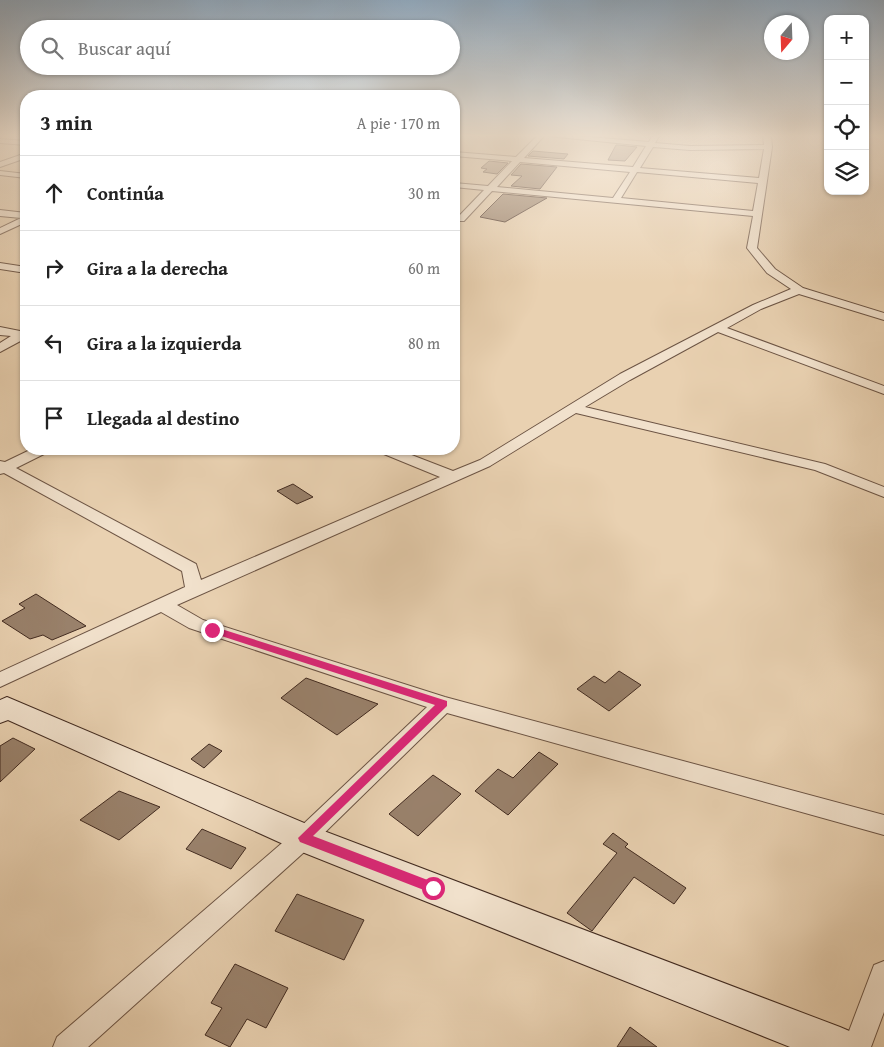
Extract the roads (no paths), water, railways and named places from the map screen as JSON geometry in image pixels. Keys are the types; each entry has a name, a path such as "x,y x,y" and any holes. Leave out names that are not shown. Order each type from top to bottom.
{"street":[{"path":"462,185 757,214"},
{"path":"461,219 494,185"},
{"path":"616,200 626,185"},
{"path":"762,185 752,248 771,271 799,290 884,317"},
{"path":"0,213 20,217"},
{"path":"0,231 20,221"},
{"path":"0,266 20,269"},
{"path":"2,701 162,604 485,463 576,409 625,377 758,307 799,290"},
{"path":"717,328 884,390"},
{"path":"0,331 20,333"},
{"path":"0,348 20,337"},
{"path":"576,409 820,466 884,492"},
{"path":"2,467 29,455"},
{"path":"400,455 454,476"},
{"path":"2,467 190,568 194,590"},
{"path":"162,604 196,624 443,704 884,825"},
{"path":"2,701 304,838 840,1047"},
{"path":"67,1047 304,838 443,704"},
{"path":"857,1047 884,974"}]}
